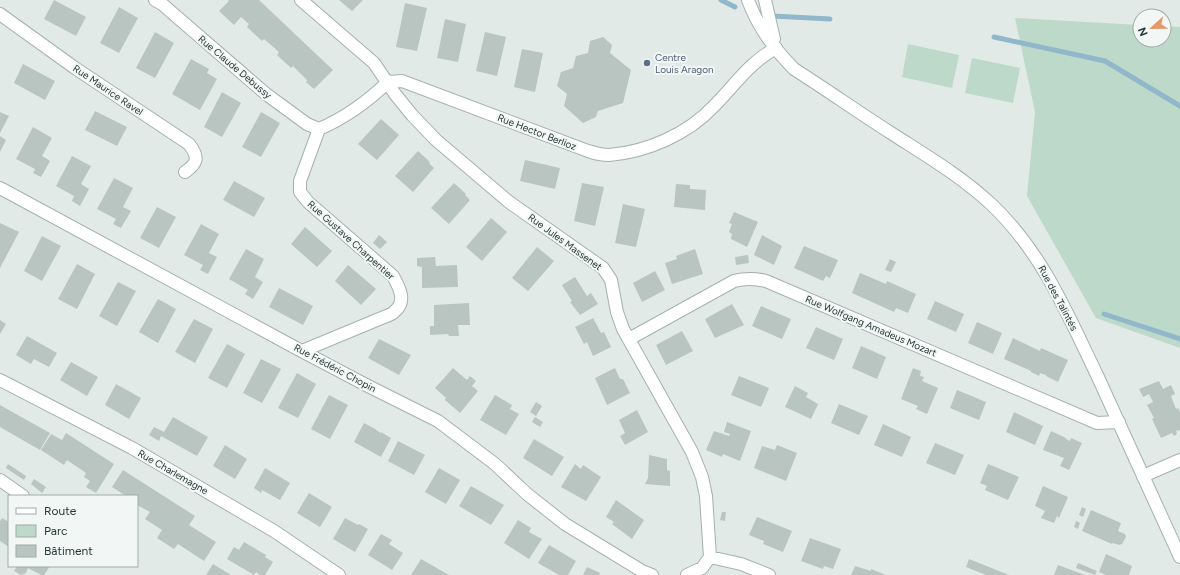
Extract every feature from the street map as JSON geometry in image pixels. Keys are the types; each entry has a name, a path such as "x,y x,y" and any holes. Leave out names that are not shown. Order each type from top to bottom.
{"street":[{"name":"Rue Claude Debussy","path":"155,0 162,4 266,94 307,124 319,129"},
{"path":"300,0 374,64 388,82 375,95 356,109 331,124 319,129"},
{"name":"Rue des Talintés","path":"748,0 753,14 776,48 794,69 938,164 979,194 1006,219 1026,243 1048,275 1062,303 1180,557"},
{"name":"Rue des Talintés","path":"765,0 776,48"},
{"name":"Rue Maurice Ravel","path":"0,14 75,68 189,144 196,156 194,166 185,172"},
{"name":"Rue Hector Berlioz","path":"388,82 402,81 588,151 607,155 632,151 654,145 693,125 714,107 755,62 776,48"},
{"name":"Rue Jules Massenet","path":"388,82 395,94 412,115 448,150 509,202 603,268 611,280 616,312 629,339 692,452 702,477 706,496 710,557"},
{"name":"Rue Gustave Charpentier","path":"302,351 396,311 400,305 402,297 393,276 308,202 300,192 300,181 319,129"},
{"name":"Rue Frédéric Chopin","path":"0,188 302,351 438,421 495,464 527,494 565,524 642,571 652,575"},
{"name":"Rue Wolfgang Amadeus Mozart","path":"629,339 734,282 748,278 756,279 766,281 1097,423 1118,422"},
{"name":"Rue Charlemagne","path":"0,380 132,448 274,531 339,575"},
{"path":"1143,476 1180,460"},
{"path":"0,480 22,495"},
{"path":"687,575 702,568 710,557 741,564 769,575"}],"green space":[{"path":"1015,18 1132,25 1132,48 1172,48 1172,26 1180,27 1180,348 1096,318 1027,196 1035,112"},
{"path":"908,44 959,55 952,88 902,77"},
{"path":"972,58 1020,68 1013,103 965,93"}],"building":[{"path":"54,0 86,17 76,36 44,19"},
{"path":"228,0 259,0 333,70 314,89 293,66 291,68 277,55 279,52 264,39 262,41 247,27 249,24 241,17 234,25 219,11 229,1"},
{"path":"339,0 363,0 352,11"},
{"path":"405,3 427,8 417,51 396,47"},
{"path":"119,7 138,18 119,53 100,43"},
{"path":"445,19 466,24 458,62 437,58"},
{"path":"155,32 174,43 155,78 136,68"},
{"path":"485,32 506,37 497,76 476,71"},
{"path":"603,37 612,45 610,53 631,70 623,103 598,111 596,117 583,123 564,106 567,94 557,86 561,72 573,68 576,56 588,53 590,41"},
{"path":"522,49 543,53 535,92 514,87"},
{"path":"191,59 209,69 207,73 217,79 200,110 172,94"},
{"path":"23,64 55,81 45,100 14,83"},
{"path":"222,92 241,103 222,137 204,127"},
{"path":"95,111 127,127 117,146 85,130"},
{"path":"0,112 9,116 0,133"},
{"path":"261,112 280,123 261,157 242,147"},
{"path":"381,119 399,135 377,160 358,144"},
{"path":"33,127 52,138 42,156 50,161 41,177 33,173 35,169 16,159"},
{"path":"0,136 6,140 0,152"},
{"path":"418,151 434,168 413,192 395,176"},
{"path":"72,156 91,166 81,184 89,189 80,206 72,201 74,196 56,186"},
{"path":"525,160 560,168 555,189 520,181"},
{"path":"114,178 133,188 123,207 131,211 121,228 113,224 116,219 97,209"},
{"path":"234,181 265,198 254,217 223,200"},
{"path":"454,183 470,200 449,224 431,208"},
{"path":"582,183 604,187 595,226 574,221"},
{"path":"676,184 690,185 690,189 706,190 705,210 674,207"},
{"path":"623,204 645,209 636,247 615,243"},
{"path":"157,207 176,217 159,248 140,238"},
{"path":"734,212 758,222 747,247 731,239 732,234 729,232 732,224 729,223"},
{"path":"491,218 507,232 482,261 466,247"},
{"path":"0,223 19,232 0,268"},
{"path":"201,224 219,234 209,253 217,257 208,274 200,270 203,265 184,255"},
{"path":"305,227 332,251 317,267 291,244"},
{"path":"379,235 387,242 380,249 373,243"},
{"path":"762,235 782,246 774,265 754,255"},
{"path":"42,236 61,246 42,281 24,271"},
{"path":"804,246 838,260 830,278 826,276 823,281 794,268"},
{"path":"537,247 554,261 528,291 512,278"},
{"path":"246,249 264,259 255,277 263,282 253,299 245,294 248,290 229,279"},
{"path":"695,249 703,274 672,284 665,263 677,259 676,256"},
{"path":"748,255 749,263 736,265 735,257"},
{"path":"435,257 436,266 457,265 458,287 422,288 422,267 417,266 417,258"},
{"path":"890,259 896,262 891,272 885,270"},
{"path":"77,264 95,274 77,309 58,299"},
{"path":"348,265 376,289 361,305 335,281"},
{"path":"655,271 665,290 642,302 633,283"},
{"path":"860,273 886,284 887,281 916,294 908,313 896,308 894,312 852,293"},
{"path":"575,277 587,296 591,293 598,304 580,315 570,302 572,301 562,285"},
{"path":"118,282 136,291 117,326 99,316"},
{"path":"279,288 313,306 303,325 269,307"},
{"path":"158,299 176,309 158,343 139,332"},
{"path":"935,301 964,314 956,332 927,319"},
{"path":"469,303 470,325 458,325 459,336 449,336 448,334 430,335 430,326 434,326 434,305"},
{"path":"732,304 744,325 715,338 705,319"},
{"path":"761,306 791,319 782,339 752,326"},
{"path":"593,318 601,333 604,332 611,347 593,356 587,342 584,344 575,327"},
{"path":"194,319 213,329 195,363 175,352"},
{"path":"0,320 6,324 0,334"},
{"path":"977,322 1002,333 993,354 968,343"},
{"path":"816,327 843,339 834,360 806,348"},
{"path":"682,331 693,351 666,365 656,345"},
{"path":"27,336 57,353 49,367 34,359 31,364 16,355"},
{"path":"1013,338 1040,351 1041,348 1068,360 1058,382 1040,373 1039,376 1004,359"},
{"path":"379,339 411,355 399,375 368,358"},
{"path":"227,344 245,354 227,388 208,378"},
{"path":"861,346 886,357 877,379 852,368"},
{"path":"261,359 281,369 262,403 243,393"},
{"path":"71,362 98,377 87,396 60,380"},
{"path":"453,368 467,380 470,376 476,381 472,386 478,391 460,413 445,400 446,398 435,388"},
{"path":"615,368 620,379 623,379 630,393 607,405 595,378"},
{"path":"913,368 921,371 920,376 924,377 922,381 938,388 927,414 916,409 918,406 901,399"},
{"path":"297,373 316,384 298,418 278,408"},
{"path":"739,376 769,388 761,407 731,395"},
{"path":"1159,381 1163,389 1171,385 1175,394 1171,396 1176,409 1178,408 1180,412 1180,430 1176,431 1177,434 1174,436 1172,433 1161,438 1152,419 1154,418 1147,405 1153,402 1149,394 1143,397 1139,389"},
{"path":"116,384 141,398 129,419 105,405"},
{"path":"795,386 808,393 806,397 818,404 811,419 785,407"},
{"path":"957,390 986,402 979,420 950,408"},
{"path":"329,395 348,405 330,439 311,429"},
{"path":"495,395 512,405 510,409 519,414 506,435 480,420"},
{"path":"536,402 542,406 536,416 530,412"},
{"path":"839,404 868,416 859,435 831,423"},
{"path":"0,405 50,433 40,450 0,427"},
{"path":"637,410 648,432 625,445 620,436 625,433 619,420"},
{"path":"1014,412 1043,426 1035,445 1006,432"},
{"path":"173,417 208,437 197,456 161,436 159,441 149,435 154,427 164,432"},
{"path":"535,417 543,422 540,427 532,422"},
{"path":"727,422 751,431 740,461 723,454 722,457 706,450 714,431 729,436 730,434 724,432"},
{"path":"364,423 391,438 381,457 354,442"},
{"path":"883,424 911,437 902,457 874,445"},
{"path":"1051,431 1070,441 1071,438 1082,443 1069,470 1060,466 1064,458 1043,450"},
{"path":"66,433 114,464 96,493 86,487 90,481 84,477 86,473 67,460 64,465 41,450 51,434 62,440"},
{"path":"534,439 564,457 552,476 523,458"},
{"path":"398,441 425,455 414,475 388,461"},
{"path":"935,443 964,455 955,475 926,463"},
{"path":"225,445 247,459 235,479 213,466"},
{"path":"777,445 797,453 786,481 754,468 762,446 775,450"},
{"path":"649,455 667,459 667,470 670,471 670,486 645,484 648,478"},
{"path":"8,464 26,476 24,480 6,468"},
{"path":"575,464 581,469 583,465 601,477 586,501 561,487"},
{"path":"988,464 1019,477 1008,500 985,490 987,486 980,483"},
{"path":"265,468 290,483 280,500 262,490 261,493 254,488"},
{"path":"439,468 460,480 446,504 425,492"},
{"path":"123,470 195,516 189,525 216,542 204,561 178,544 174,549 157,538 162,530 145,519 150,512 138,506 138,495 124,495 112,487"},
{"path":"34,479 46,487 42,493 31,484"},
{"path":"471,486 504,505 491,525 459,506"},
{"path":"1043,486 1068,497 1059,518 1057,516 1054,523 1041,518 1045,511 1035,506"},
{"path":"309,493 332,507 320,527 297,513"},
{"path":"616,500 644,520 632,539 612,524 614,522 606,517"},
{"path":"1082,507 1086,509 1083,517 1079,515"},
{"path":"1091,510 1121,523 1118,531 1125,534 1126,537 1122,544 1112,544 1082,531"},
{"path":"722,512 726,512 725,521 720,520"},
{"path":"757,517 792,531 783,552 763,544 764,541 749,535"},
{"path":"2,518 8,521 8,546 0,541 0,521"},
{"path":"345,518 368,529 355,552 333,539"},
{"path":"518,520 531,528 529,532 542,539 529,559 504,543"},
{"path":"1076,521 1080,523 1078,529 1074,527"},
{"path":"381,534 392,540 389,544 403,553 392,570 368,555"},
{"path":"810,538 841,549 833,569 824,566 823,569 801,561"},
{"path":"244,542 266,555 265,557 273,562 265,575 260,575 256,572 254,575 227,559 234,547 239,550"},
{"path":"549,545 576,561 568,575 559,575 538,563"},
{"path":"1106,554 1132,566 1129,575 1106,575 1099,572"},
{"path":"421,559 449,575 411,575"},
{"path":"969,559 1009,575 986,575 966,567"},
{"path":"1078,563 1097,571 1095,575 1076,568"},
{"path":"213,564 231,575 206,575"},
{"path":"1058,565 1085,575 1054,575"},
{"path":"855,566 871,571 871,569 886,575 851,575"},
{"path":"16,567 49,567 44,575 41,575 28,568 26,573 21,575 14,571"},
{"path":"587,567 600,573 599,575 583,575"}],"waterway":[{"path":"721,0 735,7"},
{"path":"772,16 830,19"},
{"path":"994,37 1105,61 1180,106"},
{"path":"1104,314 1180,339"}],"place":[{"name":"Centre Louis Aragon","path":"647,63"}]}
